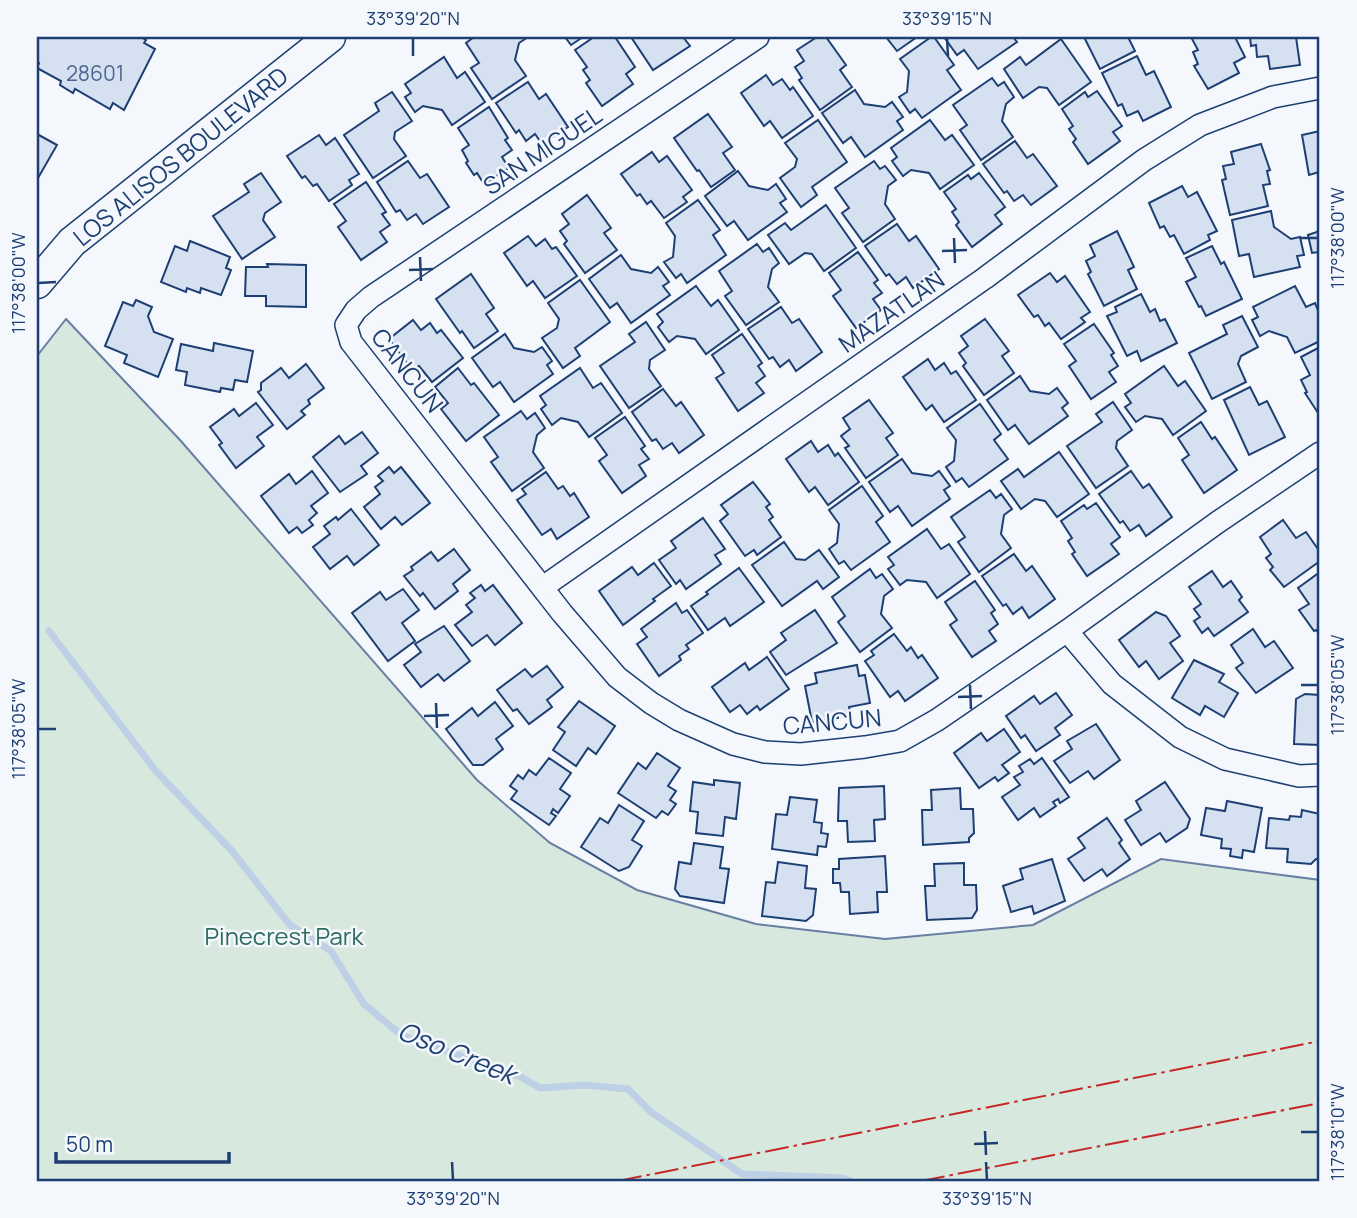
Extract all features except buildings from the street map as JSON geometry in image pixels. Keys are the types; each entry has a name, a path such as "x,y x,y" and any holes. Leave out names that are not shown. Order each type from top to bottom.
{"main road":[{"name":"LOS ALISOS BOULEVARD","path":"37,283 72,242 330,37"}],"street":[{"name":"SAN MIGUEL","path":"356,310 371,296 758,37"},
{"name":"MAZATLAN","path":"543,587 985,278 1144,160 1200,125 1273,97 1320,88"},
{"name":"CANCUN","path":"356,310 346,325 351,342 562,613 617,677 651,704 679,720 733,744 765,752 801,754 900,741 937,720 1067,631 1217,522 1320,453"},
{"path":"1067,631 1112,684 1180,737 1225,759 1299,776 1320,775"}],"green space":[{"name":"Pinecrest Park","path":"66,319 180,440 477,780 550,843 637,890 756,924 885,939 1033,925 1161,859 1320,880 1320,1181 37,1181 37,356"}],"waterway":[{"name":"Oso Creek","path":"49,631 155,770 232,851 290,925 331,951 364,1004 401,1035 521,1077 540,1088 585,1085 628,1089 651,1112 742,1174 843,1178 850,1181"}],"power":[{"path":"618,1181 1320,1041"},
{"path":"921,1181 1320,1103"}]}
